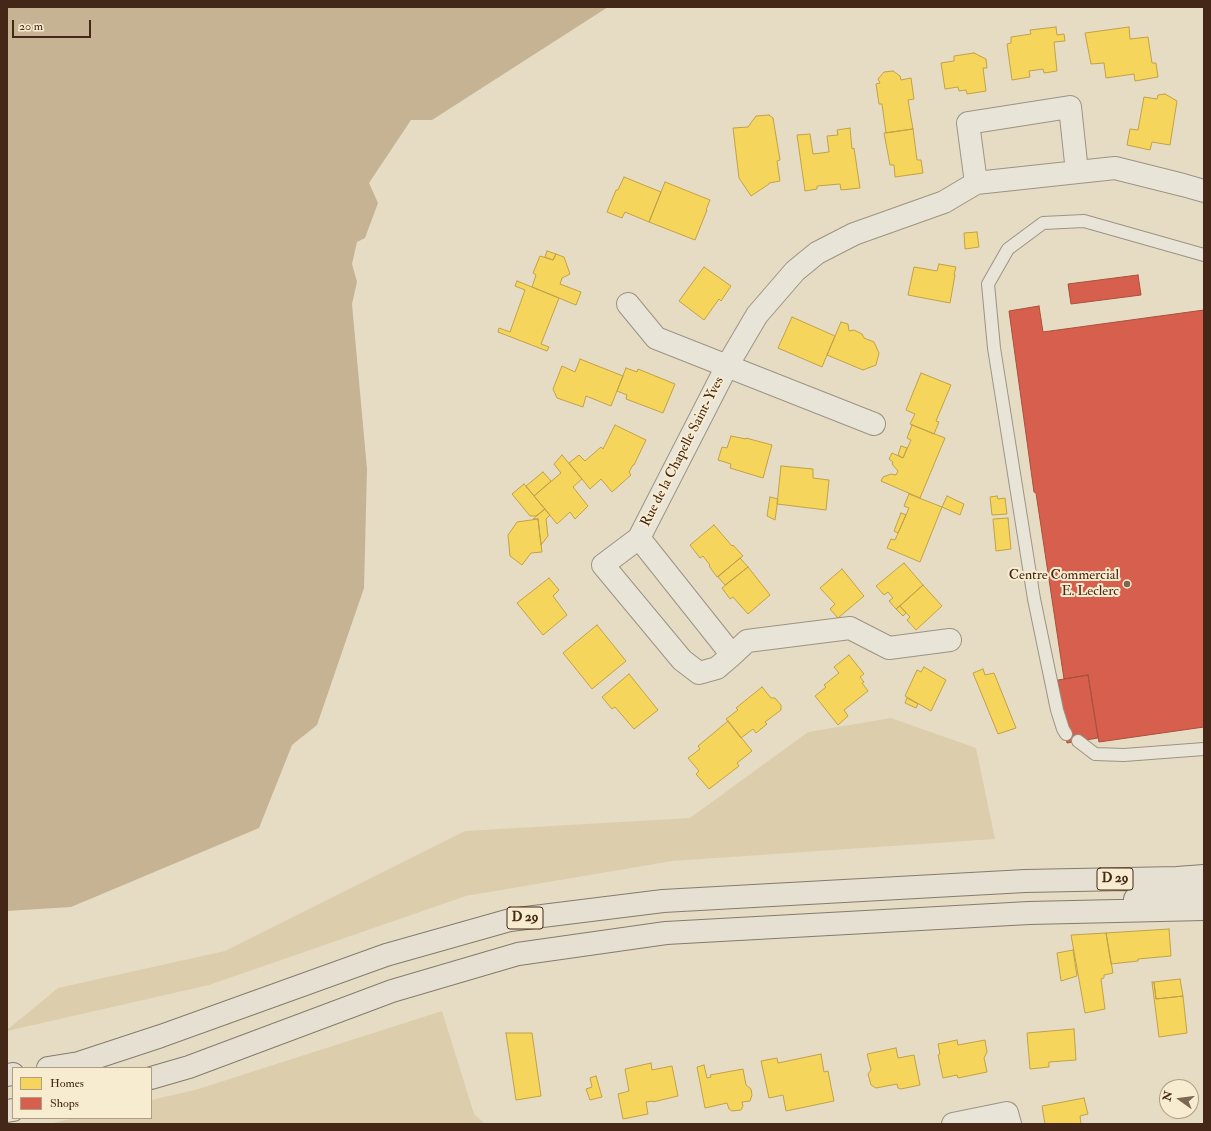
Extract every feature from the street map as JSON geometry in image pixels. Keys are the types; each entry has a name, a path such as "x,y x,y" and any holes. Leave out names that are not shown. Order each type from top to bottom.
{"main road":[{"path":"1025,881 1204,861"},
{"name":"D 29","path":"54,1067 79,1063 161,1036 386,955 510,920 663,901 1025,881 1177,878 1204,876"},
{"name":"D 29","path":"152,1078 189,1067 392,991 518,954 666,933 1029,913 1204,892"},
{"path":"1029,913 1204,909"}],"street":[{"path":"976,183 968,123 1070,107 1077,172"},
{"name":"Rue de la Chapelle Saint-Yves","path":"950,640 889,648 850,628 747,641 718,668 699,673 682,660 603,565 639,538 727,366 757,315 795,271 817,253 854,234 944,202 976,183 1115,168 1204,191"},
{"name":"Rue de la Chapelle Saint-Yves","path":"628,304 656,338 874,424"},
{"name":"Rue de la Chapelle Saint-Yves","path":"639,538 732,655"},
{"path":"953,1124 1008,1113 1010,1124"}],"lane":[{"path":"1066,734 1057,710 1034,599 994,348 988,284 1008,249 1043,223 1084,221 1204,255"},
{"path":"1078,742 1095,754 1124,755 1204,749"}],"shaded area":[{"path":"7,7 608,7 432,120 411,120 369,183 378,203 365,238 357,242 352,264 357,282 352,304 367,469 364,588 317,725 292,745 259,828 71,907 7,911"},
{"path":"891,718 976,748 995,839 672,861 466,896 209,985 7,1031 58,988 225,951 465,831 690,818 808,732"},
{"path":"442,1011 474,1114 485,1124 49,1124 70,1119 152,1119 152,1100 195,1090"}],"building: Homes":[{"path":"1056,27 1057,35 1064,34 1065,41 1054,42 1057,71 1044,73 1043,69 1029,71 1030,77 1012,80 1007,44 1011,43 1011,37 1031,34 1030,30"},
{"path":"1129,27 1130,39 1148,37 1152,63 1156,63 1158,77 1135,81 1134,74 1106,78 1104,63 1091,64 1085,33"},
{"path":"974,53 986,59 987,68 983,68 986,91 967,94 966,90 959,91 958,87 945,89 941,63 954,61 954,56"},
{"path":"893,71 900,76 901,80 911,78 914,99 908,100 913,129 886,133 882,104 879,104 876,84 880,83 878,79 884,72"},
{"path":"1165,94 1177,101 1170,145 1152,142 1150,150 1127,145 1130,129 1138,130 1144,97 1157,99 1158,95"},
{"path":"769,115 773,118 780,160 777,161 780,181 769,183 751,196 739,178 733,128 748,127 756,116"},
{"path":"850,128 852,149 854,148 860,188 841,190 840,184 817,186 817,189 805,191 797,135 810,134 813,154 829,152 827,136 838,135 837,130"},
{"path":"913,129 917,160 921,160 923,173 895,177 894,165 890,165 884,133"},
{"path":"624,177 661,192 649,222 625,212 622,218 607,212 616,190 618,190"},
{"path":"665,182 710,200 695,240 649,222"},
{"path":"977,232 979,247 965,249 964,233"},
{"path":"547,251 556,254 553,260 545,257"},
{"path":"556,254 564,257 570,274 562,278 560,284 581,292 576,305 532,287 536,275 533,273 540,256 553,260"},
{"path":"939,264 956,267 950,303 908,295 914,267 937,271"},
{"path":"704,267 731,286 721,301 719,299 704,320 679,301"},
{"path":"517,281 559,298 541,344 549,347 547,351 498,332 499,328 510,332 525,290 515,286"},
{"path":"792,317 835,336 822,367 778,348"},
{"path":"841,322 848,324 849,331 854,330 862,334 864,338 874,342 879,353 876,365 863,370 827,355"},
{"path":"580,359 623,376 611,406 586,396 583,407 557,398 553,389 562,366 575,372"},
{"path":"626,368 637,372 638,369 675,384 663,413 626,399 627,395 617,391"},
{"path":"921,373 951,385 936,421 939,422 934,434 910,424 915,414 906,410"},
{"path":"615,425 646,440 629,472 631,475 612,492 601,479 590,489 569,463 579,455 585,461 601,447 603,449"},
{"path":"912,425 945,438 920,498 881,481 883,477 891,474 896,475 898,471 892,464 893,462 889,459 892,453 903,458 911,440 907,438"},
{"path":"731,436 746,438 772,445 763,478 730,468 731,464 718,460 722,447 727,448"},
{"path":"901,446 907,448 903,458 898,455"},
{"path":"562,455 582,479 573,487 588,506 575,519 570,512 557,524 534,496 561,473 554,464"},
{"path":"781,466 813,469 813,478 829,480 826,510 777,504"},
{"path":"543,472 551,481 534,496 526,486"},
{"path":"524,484 545,509 536,516 530,516 512,494"},
{"path":"909,494 942,507 920,562 887,548 891,539 895,540 909,508 904,506"},
{"path":"947,496 964,504 960,515 942,507"},
{"path":"997,496 998,499 1005,498 1007,514 992,515 990,497"},
{"path":"770,497 778,499 775,520 767,516"},
{"path":"545,509 550,515 546,519 548,536 541,545 538,519 533,519"},
{"path":"901,513 906,515 898,533 894,531"},
{"path":"1008,518 1011,549 996,551 993,519"},
{"path":"538,519 542,552 531,553 522,565 510,556 508,535 517,522"},
{"path":"714,525 732,546 733,545 743,556 717,577 703,556 700,558 690,545"},
{"path":"740,558 748,567 725,585 718,577"},
{"path":"904,563 923,585 896,609 889,601 893,598 888,592 884,595 876,586"},
{"path":"748,567 770,595 748,614 733,597 730,599 722,588"},
{"path":"842,569 864,596 838,618 830,609 835,604 820,588"},
{"path":"549,578 559,590 553,596 567,615 543,635 517,603"},
{"path":"923,585 942,606 916,630 907,620 910,617 900,606"},
{"path":"900,606 906,613 903,616 896,609"},
{"path":"597,625 626,661 592,689 563,653"},
{"path":"849,655 864,674 860,677 864,682 862,683 868,691 844,710 848,716 838,725 815,696 826,687 824,685 839,673 834,667"},
{"path":"924,667 946,680 931,711 905,696 917,670 921,672"},
{"path":"983,669 985,675 994,673 1016,728 998,734 973,673"},
{"path":"629,674 658,710 634,729 615,707 612,709 602,697"},
{"path":"762,687 771,698 775,698 781,705 781,710 765,722 767,724 756,733 753,729 741,738 726,719 738,710 736,708"},
{"path":"907,698 918,704 916,708 905,703"},
{"path":"728,721 752,751 737,763 739,766 709,789 696,774 699,771 688,758 700,749 698,746"},
{"path":"1169,929 1171,956 1138,959 1138,961 1111,964 1106,933"},
{"path":"1106,933 1113,973 1104,975 1104,978 1101,979 1105,1009 1085,1013 1071,935"},
{"path":"1073,950 1077,976 1061,981 1057,953"},
{"path":"1180,979 1183,996 1156,999 1154,982"},
{"path":"1152,982 1154,982 1156,999 1183,996 1187,1033 1159,1037"},
{"path":"1074,1029 1076,1060 1049,1062 1049,1067 1030,1069 1027,1033"},
{"path":"506,1033 532,1033 541,1096 516,1100"},
{"path":"957,1040 958,1045 985,1040 987,1052 984,1058 987,1072 958,1078 957,1075 943,1078 938,1055 940,1054 938,1044"},
{"path":"896,1048 898,1058 914,1055 920,1085 901,1089 898,1088 897,1084 876,1088 871,1085 868,1074 871,1070 867,1054"},
{"path":"821,1054 824,1072 828,1071 834,1101 786,1111 783,1095 769,1098 761,1061 777,1058 778,1063"},
{"path":"651,1063 652,1070 672,1066 678,1096 653,1102 646,1102 648,1114 623,1119 618,1094 629,1091 625,1069"},
{"path":"704,1065 707,1078 711,1077 710,1075 743,1069 746,1085 751,1089 752,1095 750,1101 742,1102 743,1106 741,1110 732,1111 729,1109 727,1103 705,1108 697,1067"},
{"path":"596,1076 602,1097 590,1100 586,1089 592,1087 590,1078"},
{"path":"1084,1098 1088,1114 1080,1116 1081,1124 1045,1124 1042,1106"}],"building: Shops":[{"path":"1138,275 1141,295 1071,304 1068,284"},
{"name":"Centre Commercial E. Leclerc","path":"1039,306 1043,332 1204,310 1204,727 1099,742 1088,675 1064,679 1036,493 1034,492 1009,311"},
{"path":"1088,675 1098,738 1067,743 1058,680"}],"place":[{"name":"Centre Commercial E. Leclerc","path":"1127,584"}]}
